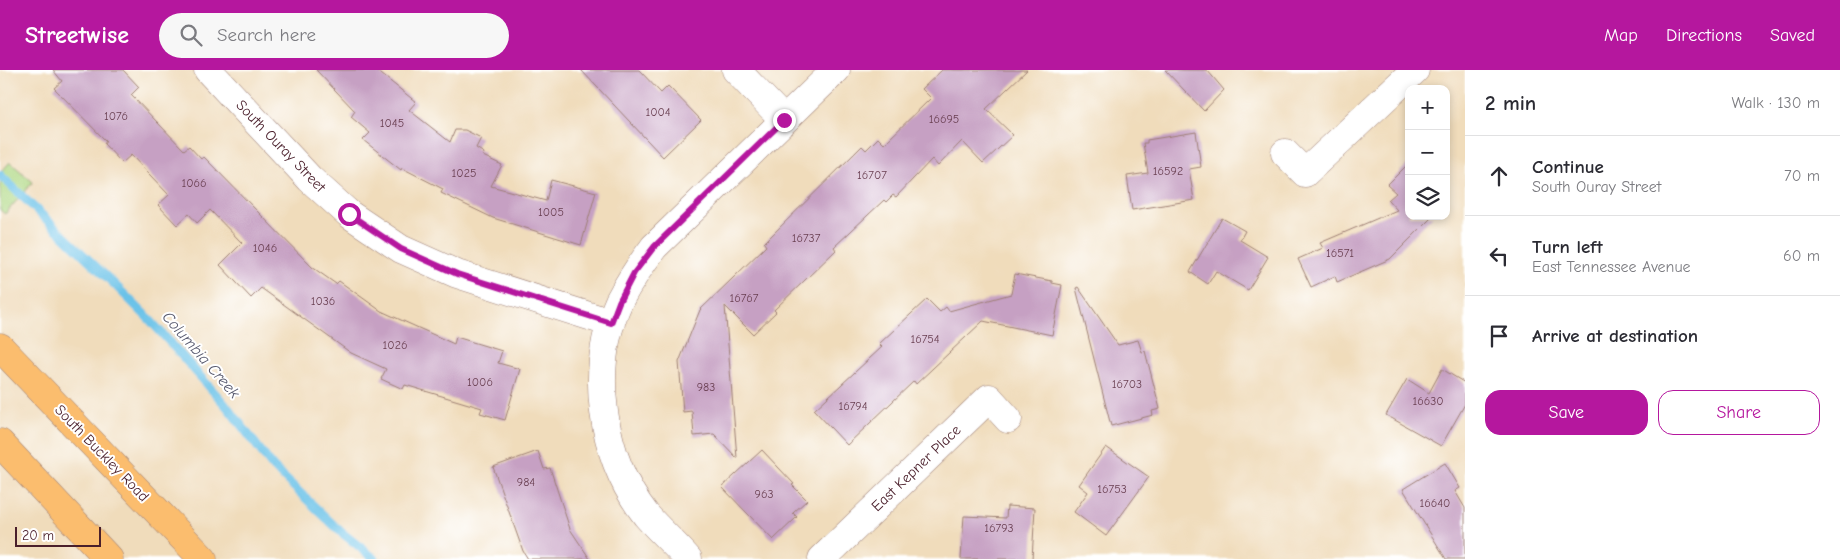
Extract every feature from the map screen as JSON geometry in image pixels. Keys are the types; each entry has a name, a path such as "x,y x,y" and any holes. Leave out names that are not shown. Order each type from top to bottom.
{"main road":[{"name":"South Buckley Road","path":"0,347 203,559"},
{"path":"0,443 109,559"}],"street":[{"name":"South Ouray Street","path":"208,70 310,179 349,214 401,249 457,274 611,323"},
{"path":"736,70 784,120"},
{"path":"688,559 647,515 628,488 615,458 606,426 602,382 607,338 611,323 619,302 634,273 654,247 836,70"},
{"path":"1285,153 1305,173 1415,70"},
{"name":"East Kepner Place","path":"822,559 989,398 1008,419"}],"green space":[{"path":"10,162 33,182 5,214 0,210 0,173"}],"building":[{"path":"53,70 123,70 139,87 131,95 184,150 189,146 201,159 204,157 312,267 336,284 339,281 381,311 454,344 456,337 502,351 498,363 520,369 505,420 480,413 482,408 405,385 403,389 381,379 386,369 351,353 261,288 251,298 220,265 242,243 210,210 197,223 189,214 177,225 158,205 169,195 131,155 122,163 104,144 106,141 54,88 62,81"},
{"path":"316,70 376,70 416,102 409,110 450,142 455,130 465,130 481,138 476,148 484,153 483,156 502,165 491,186 546,201 551,180 596,192 581,245 493,218 441,193 443,189 402,168 401,170 363,140 370,133 351,117 355,111"},
{"path":"581,70 639,70 661,93 668,86 701,120 663,157"},
{"path":"942,70 1027,70 986,109 1013,135 983,163 962,141 938,166 932,159 896,197 893,195 886,202 884,200 834,247 836,250 774,310 776,312 753,334 725,306 737,458 714,434 694,436 692,411 683,412 679,362 700,310 766,246 764,243 862,146 866,150 878,138 884,144 931,98 922,89"},
{"path":"1165,70 1207,70 1224,90 1204,111"},
{"path":"1196,132 1201,167 1189,169 1194,200 1132,210 1127,176 1148,173 1143,143 1147,143 1147,140"},
{"path":"1405,167 1405,220 1429,220 1390,259 1337,282 1335,276 1311,287 1298,259 1323,248 1320,243 1397,210 1388,200 1396,193 1387,185"},
{"path":"1222,218 1245,231 1240,240 1268,257 1248,290 1216,271 1208,284 1190,272"},
{"path":"1015,274 1052,281 1052,283 1062,285 1052,335 983,321 916,384 914,381 847,445 814,410 882,347 879,344 927,299 940,312 946,307 949,311 1011,294"},
{"path":"1078,287 1118,345 1138,340 1142,352 1145,351 1160,409 1152,411 1153,415 1111,426 1076,288"},
{"path":"1442,369 1465,383 1465,404 1441,446 1386,415 1407,379 1429,393"},
{"path":"1106,447 1149,477 1106,536 1074,512 1088,492 1079,485"},
{"path":"762,450 807,500 793,513 797,517 773,540 722,487"},
{"path":"538,451 544,469 550,468 570,529 590,559 528,559 523,551 493,467"},
{"path":"1445,463 1460,488 1455,491 1465,508 1465,559 1446,559 1403,489"},
{"path":"1007,506 1035,508 1032,559 961,559 964,516 1006,518"}],"waterway":[{"name":"Columbia Creek","path":"0,175 150,320 229,409 273,467 341,532 375,559"}],"route":[{"path":"349,214 401,249 457,274 611,323 619,302 634,273 654,247 784,120"}]}
